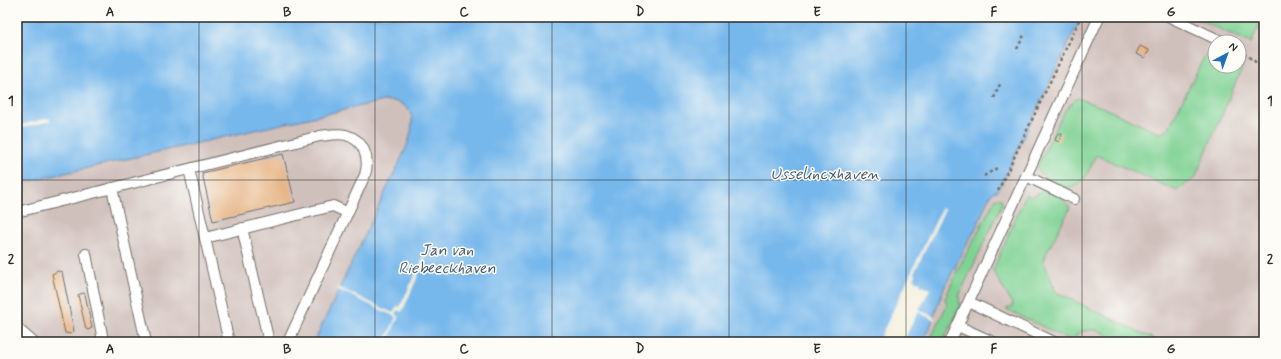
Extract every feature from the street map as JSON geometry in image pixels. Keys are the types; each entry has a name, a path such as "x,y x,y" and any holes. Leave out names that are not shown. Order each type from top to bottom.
{"lane":[{"path":"950,342 1099,17"},
{"path":"1170,17 1207,34"},
{"path":"17,212 320,136 344,135 352,137 364,148 368,161 365,175 288,342"},
{"path":"189,169 229,342"},
{"path":"1026,176 1074,199"},
{"path":"112,188 146,342"},
{"path":"205,238 333,206 348,213"},
{"path":"242,228 269,342"},
{"path":"86,254 102,335 102,342"},
{"path":"967,305 1054,342"},
{"path":"958,326 993,342"},
{"path":"17,328 33,342"}],"path":[{"path":"998,191 1081,17"},
{"path":"1017,49 1024,35"},
{"path":"1247,56 1264,68"},
{"path":"994,98 1000,84"},
{"path":"984,176 997,168"}],"shaded area":[{"path":"17,17 1264,17 1264,342 17,342"}],"green space":[{"path":"1193,17 1263,17 1251,43 1247,41 1247,34 1231,34"},
{"path":"1207,54 1207,74 1239,74 1195,178 1177,191 1096,155 1086,176 1077,185 1072,187 1065,187 1056,184 1043,176 1037,168 1065,110 1077,98 1102,107 1159,133 1165,132 1169,128 1203,59"},
{"path":"1044,191 1059,197 1070,208 1043,260 1056,292 1160,342 1114,342 1105,334 1093,330 1081,332 1072,341 1006,309 1013,306 993,270 1026,194 1031,197"},
{"path":"996,198 1000,198 1003,202 959,296 960,306 943,342 929,342 947,305 945,299 956,273"}],"water":[{"name":"Usselincxhaven","path":"17,17 1081,17 998,191 994,191 987,201 979,222 944,288 929,330 921,342 314,342 407,146 411,132 412,117 407,108 404,105 394,101 383,101 17,184"}],"pier":[{"path":"49,118 50,121 17,129 17,126"},
{"path":"942,208 945,209 914,273 916,274 914,280 921,283 920,285 930,289 919,310 935,317 934,320 918,312 903,342 878,342"},
{"path":"426,252 428,253 402,312 398,310 396,314 399,316 387,342 385,342 396,317 337,289 338,287 393,313 397,306 400,307"}],"building":[{"path":"1140,46 1149,50 1145,58 1136,54"},
{"path":"1058,133 1062,134 1059,142 1055,140"},
{"path":"283,154 295,202 213,221 202,173"},
{"path":"58,271 62,272 74,331 71,334 65,333 52,274"},
{"path":"83,293 85,294 92,328 88,330 86,329 78,295"}],"water label":[{"name":"Jan van Riebeeckhaven","path":"447,258"}]}
